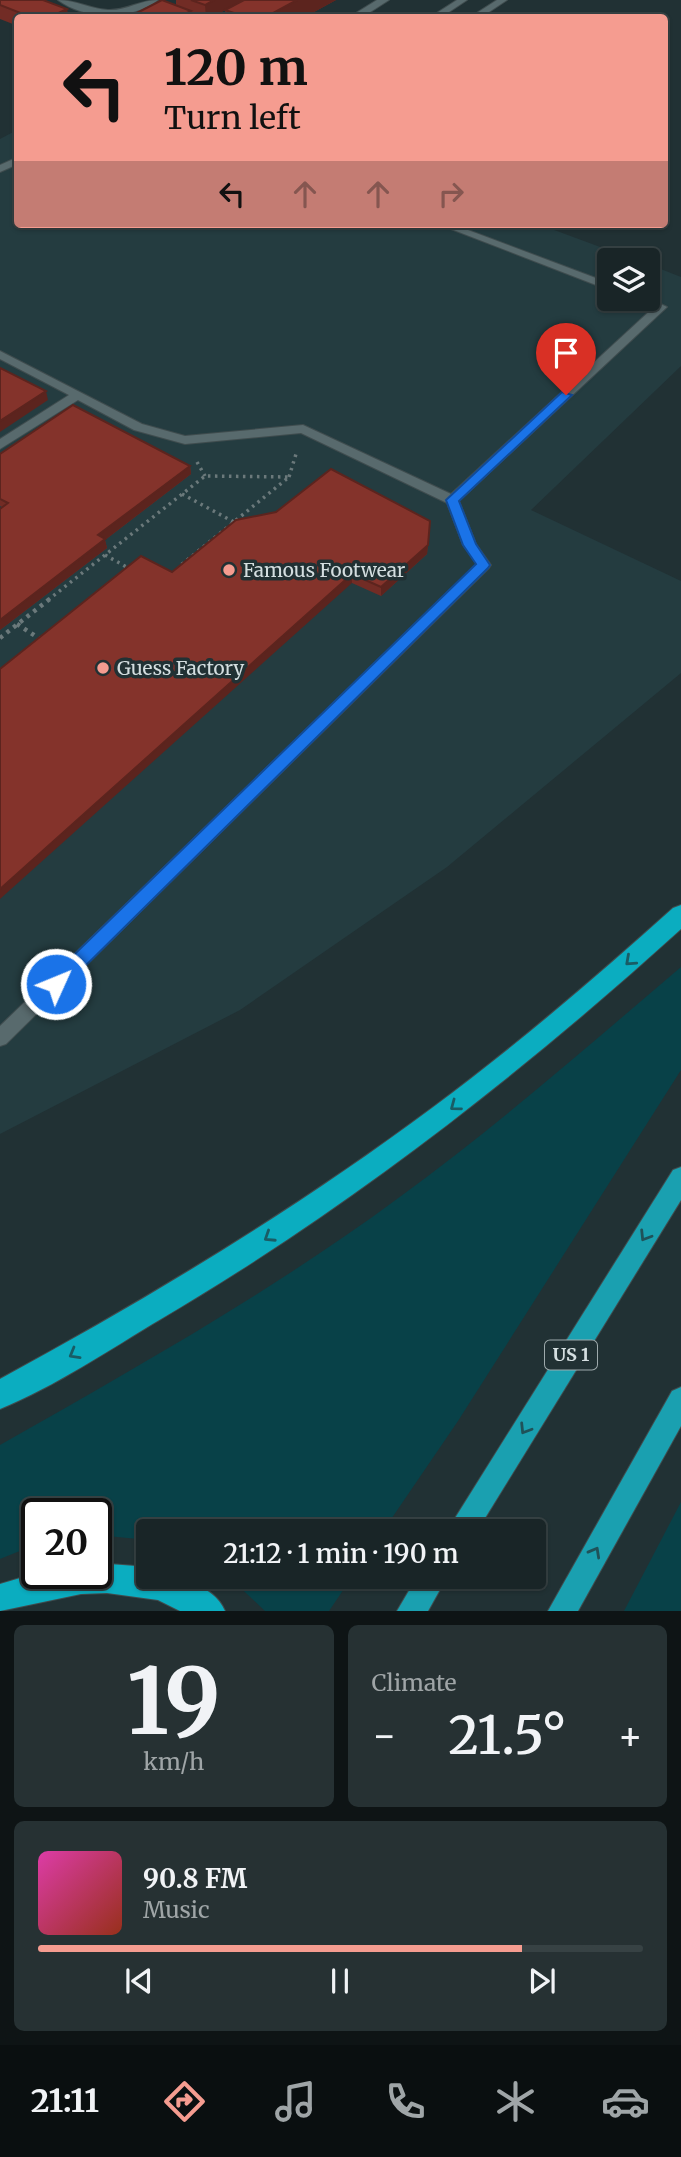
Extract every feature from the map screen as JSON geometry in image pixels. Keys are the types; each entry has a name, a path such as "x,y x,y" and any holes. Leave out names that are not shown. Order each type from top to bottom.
{"highway":[{"path":"0,1395 226,1264 374,1166 503,1070 681,915"},
{"name":"US 1","path":"468,1519 681,1178"},
{"path":"562,1611 681,1400"},
{"path":"0,1599 41,1585 80,1577 118,1577 155,1582 188,1595 209,1611"},
{"path":"411,1611 425,1589"}],"street":[{"path":"63,0 102,14"},
{"path":"113,14 153,0"},
{"path":"360,14 384,0"}],"lane":[{"path":"440,14 463,0"},
{"path":"480,14 503,0"},
{"path":"454,228 597,282"},
{"path":"452,500 657,311"},
{"path":"0,354 138,427 185,440 303,429 452,500 470,545 484,565 0,1038"},
{"path":"0,445 77,395"}],"path":[{"path":"0,638 205,476 289,477 171,574"},
{"path":"182,494 234,522"},
{"path":"105,555 133,570"},
{"path":"123,578 139,565"},
{"path":"17,624 44,641"},
{"path":"35,649 54,634"}],"shaded area":[{"path":"14,132 14,228 549,228 603,248 597,248 597,311 660,311 660,269 681,277 681,366 531,510 681,581 681,673 447,867 240,1010 0,1134 0,139"},
{"path":"681,967 681,1070 458,1421 391,1519 136,1519 136,1539 112,1537 112,1498 21,1498 21,1550 0,1559 0,1445 202,1328 301,1266 434,1172"},
{"path":"681,1502 681,1611 624,1611"},
{"path":"242,1589 344,1589 329,1611 265,1611"}],"building":[{"path":"0,0 43,0 67,9 56,14 23,14 0,5"},
{"path":"162,0 191,11 185,14 135,14"},
{"path":"191,0 214,0 205,5"},
{"path":"244,0 297,0 271,14 237,14 225,10"},
{"path":"0,368 46,391 0,421"},
{"path":"73,405 190,466 98,535 105,539 0,620 0,509 8,503 0,499 0,454"},
{"path":"331,469 430,521 428,545 381,587 352,574 0,889 0,669 141,556 172,572 236,520 276,512"}],"place":[{"name":"Famous Footwear","path":"229,570"},
{"name":"Guess Factory","path":"103,668"}],"route":[{"path":"56,984 484,565 470,545 452,500 566,395"}]}
